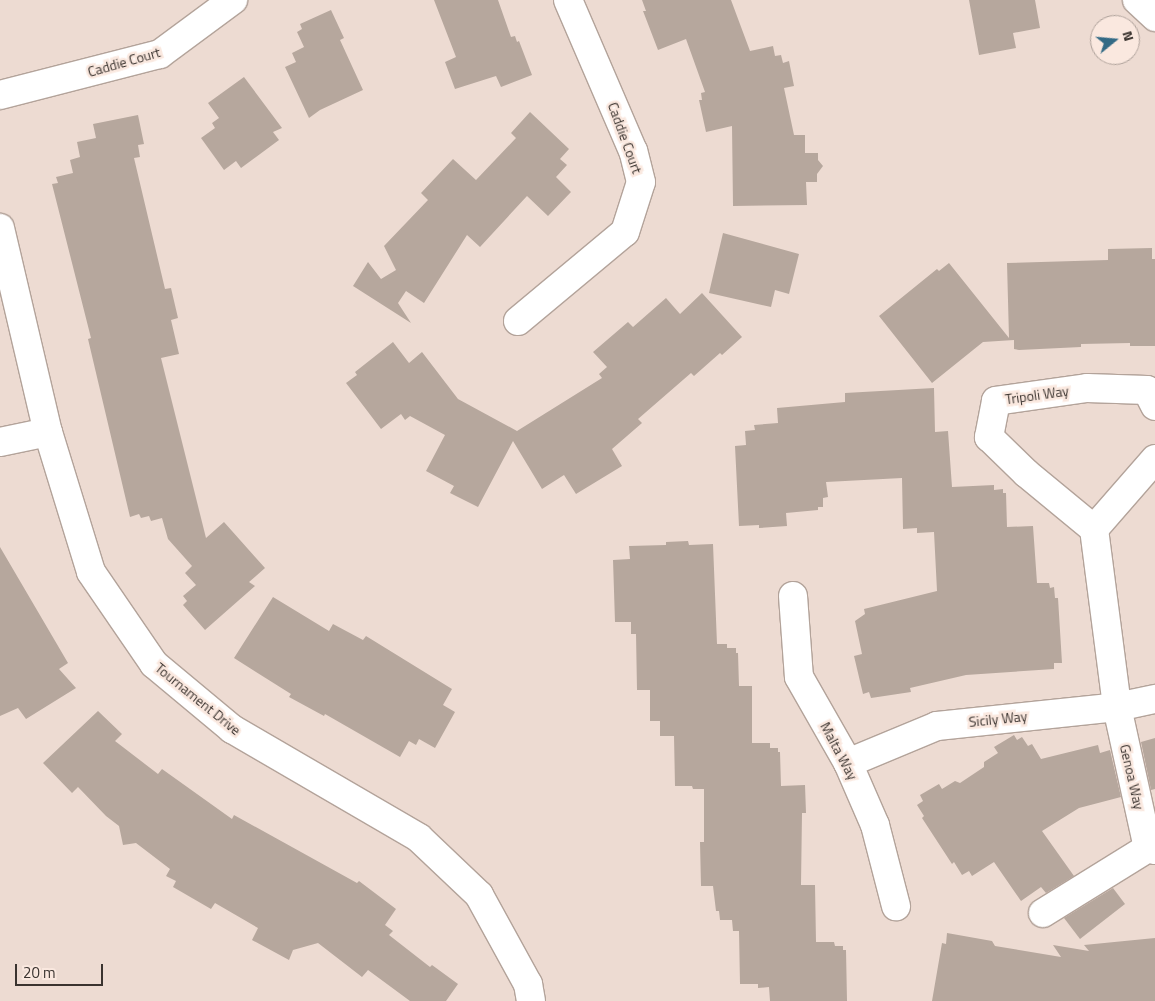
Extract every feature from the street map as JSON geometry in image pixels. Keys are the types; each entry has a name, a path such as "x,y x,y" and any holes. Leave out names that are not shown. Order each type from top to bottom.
{"street":[{"name":"Caddie Court","path":"0,95 160,54 233,0"},
{"name":"Caddie Court","path":"518,321 625,232 641,182 633,151 568,0"},
{"path":"1137,0 1155,17"},
{"name":"Tournament Drive","path":"0,228 48,432 91,572 154,664 232,729 419,838 480,895 528,984 531,1001"},
{"name":"Tripoli Way","path":"1094,529 1026,473 989,437 996,401 1087,388 1147,390 1155,406"},
{"path":"0,442 48,432"},
{"path":"1116,707 1094,529 1155,458"},
{"name":"Malta Way","path":"793,596 799,678 848,763 875,825 896,906"},
{"name":"Sicily Way","path":"848,763 937,726 1116,707 1155,699"},
{"name":"Genoa Way","path":"1043,913 1151,849 1116,707"}],"building":[{"path":"434,0 498,0 511,37 515,36 517,42 519,41 532,75 501,87 496,76 455,89 445,62 456,57"},
{"path":"642,0 731,0 750,51 773,46 775,56 781,55 783,63 789,61 794,86 784,88 794,135 805,135 805,153 818,153 818,160 823,166 817,174 817,182 806,182 807,205 733,206 732,126 706,132 699,100 702,100 701,93 705,92 686,39 658,50 643,11 646,11"},
{"path":"969,0 1035,0 1040,28 1013,33 1016,48 979,55"},
{"path":"331,10 344,38 340,40 363,90 320,110 309,118 285,67 296,62 292,53 304,47 297,32 302,29 300,24"},
{"path":"244,77 282,128 273,132 279,140 241,168 236,161 224,170 201,138 215,128 212,123 219,118 208,103"},
{"path":"530,112 569,149 560,159 567,165 556,177 571,192 548,216 527,196 480,247 467,235 424,303 406,291 398,303 411,323 353,286 368,262 381,279 396,270 384,246 428,200 421,193 453,159 476,180 516,138 511,133"},
{"path":"138,115 144,144 138,145 140,157 134,158 165,289 171,288 178,318 171,320 179,354 161,358 206,538 224,522 265,568 249,582 255,586 205,630 183,605 187,601 183,596 196,585 185,573 192,566 168,539 162,518 151,521 149,516 141,518 139,514 130,517 88,339 91,338 52,184 58,183 56,177 73,173 70,160 80,157 77,142 96,138 93,124"},
{"path":"723,233 799,254 789,294 775,290 771,307 709,293"},
{"path":"1152,248 1152,259 1155,259 1155,346 1130,346 1130,343 1081,344 1081,347 1019,350 1014,349 1014,340 983,342 932,383 879,316 937,269 939,271 949,263 1009,338 1007,263 1108,260 1108,249"},
{"path":"702,293 742,337 694,376 691,373 638,419 642,423 612,449 622,466 576,494 564,475 542,489 513,441 478,507 450,493 454,486 426,471 445,435 410,416 405,420 401,414 381,429 346,383 357,375 355,372 393,342 409,363 422,352 458,399 517,431 602,378 599,374 607,367 593,352 628,322 633,327 666,298 680,314"},
{"path":"934,388 935,432 948,431 952,487 994,485 994,490 1003,489 1003,493 1006,493 1007,527 1033,526 1037,583 1049,583 1050,588 1054,587 1055,598 1058,598 1062,663 1054,663 1054,669 966,675 910,688 911,692 871,698 869,692 863,694 854,656 862,654 855,621 865,614 864,609 937,591 934,532 917,533 917,528 903,529 902,478 826,482 828,497 823,498 823,507 818,507 818,510 786,513 787,526 759,528 759,525 739,526 735,446 746,445 745,431 755,430 754,425 778,423 777,408 845,402 845,393"},
{"path":"688,541 689,545 713,544 717,644 727,644 727,648 736,648 736,653 738,653 739,686 752,686 752,743 770,743 770,748 778,748 778,752 780,752 781,786 805,785 806,813 802,813 801,885 815,885 816,942 834,942 835,946 843,946 843,950 846,950 847,1001 770,1001 769,987 758,988 758,984 740,984 739,931 733,931 732,920 720,920 719,911 716,911 713,886 701,886 700,842 704,842 704,789 693,789 692,786 675,786 674,736 660,736 660,721 650,721 650,690 637,690 636,634 631,634 631,622 615,622 613,560 630,559 629,546 666,545 666,542"},
{"path":"0,547 68,663 59,669 76,688 26,719 18,708 0,716"},
{"path":"273,597 329,631 333,624 363,640 366,636 452,689 443,705 455,712 435,748 419,739 416,745 409,741 400,757 325,714 324,716 289,697 291,694 234,658"},
{"path":"98,711 122,734 115,741 158,774 162,769 232,819 234,815 357,883 359,881 396,909 385,925 393,931 389,935 430,967 432,965 458,984 446,1001 410,1001 368,970 362,977 318,943 293,950 289,960 252,940 258,928 215,903 211,909 173,887 176,881 166,876 170,869 136,843 123,845 119,826 106,816 78,787 72,793 43,763"},
{"path":"1014,735 1017,740 1022,737 1028,746 1032,744 1041,759 1098,745 1100,753 1110,750 1121,797 1079,808 1042,831 1074,876 1046,893 1041,887 1021,901 994,862 972,876 969,871 962,875 954,862 952,864 922,818 924,816 917,805 923,801 920,795 939,784 942,789 955,781 960,783 984,767 984,762 998,753 994,747"},
{"path":"1155,738 1155,789 1151,790 1141,742"},
{"path":"1113,888 1125,904 1080,939 1064,918"},
{"path":"947,933 992,941 995,946 1061,957 1053,945 1089,951 1084,945 1155,938 1155,1001 932,1001 942,943 946,944"}]}
